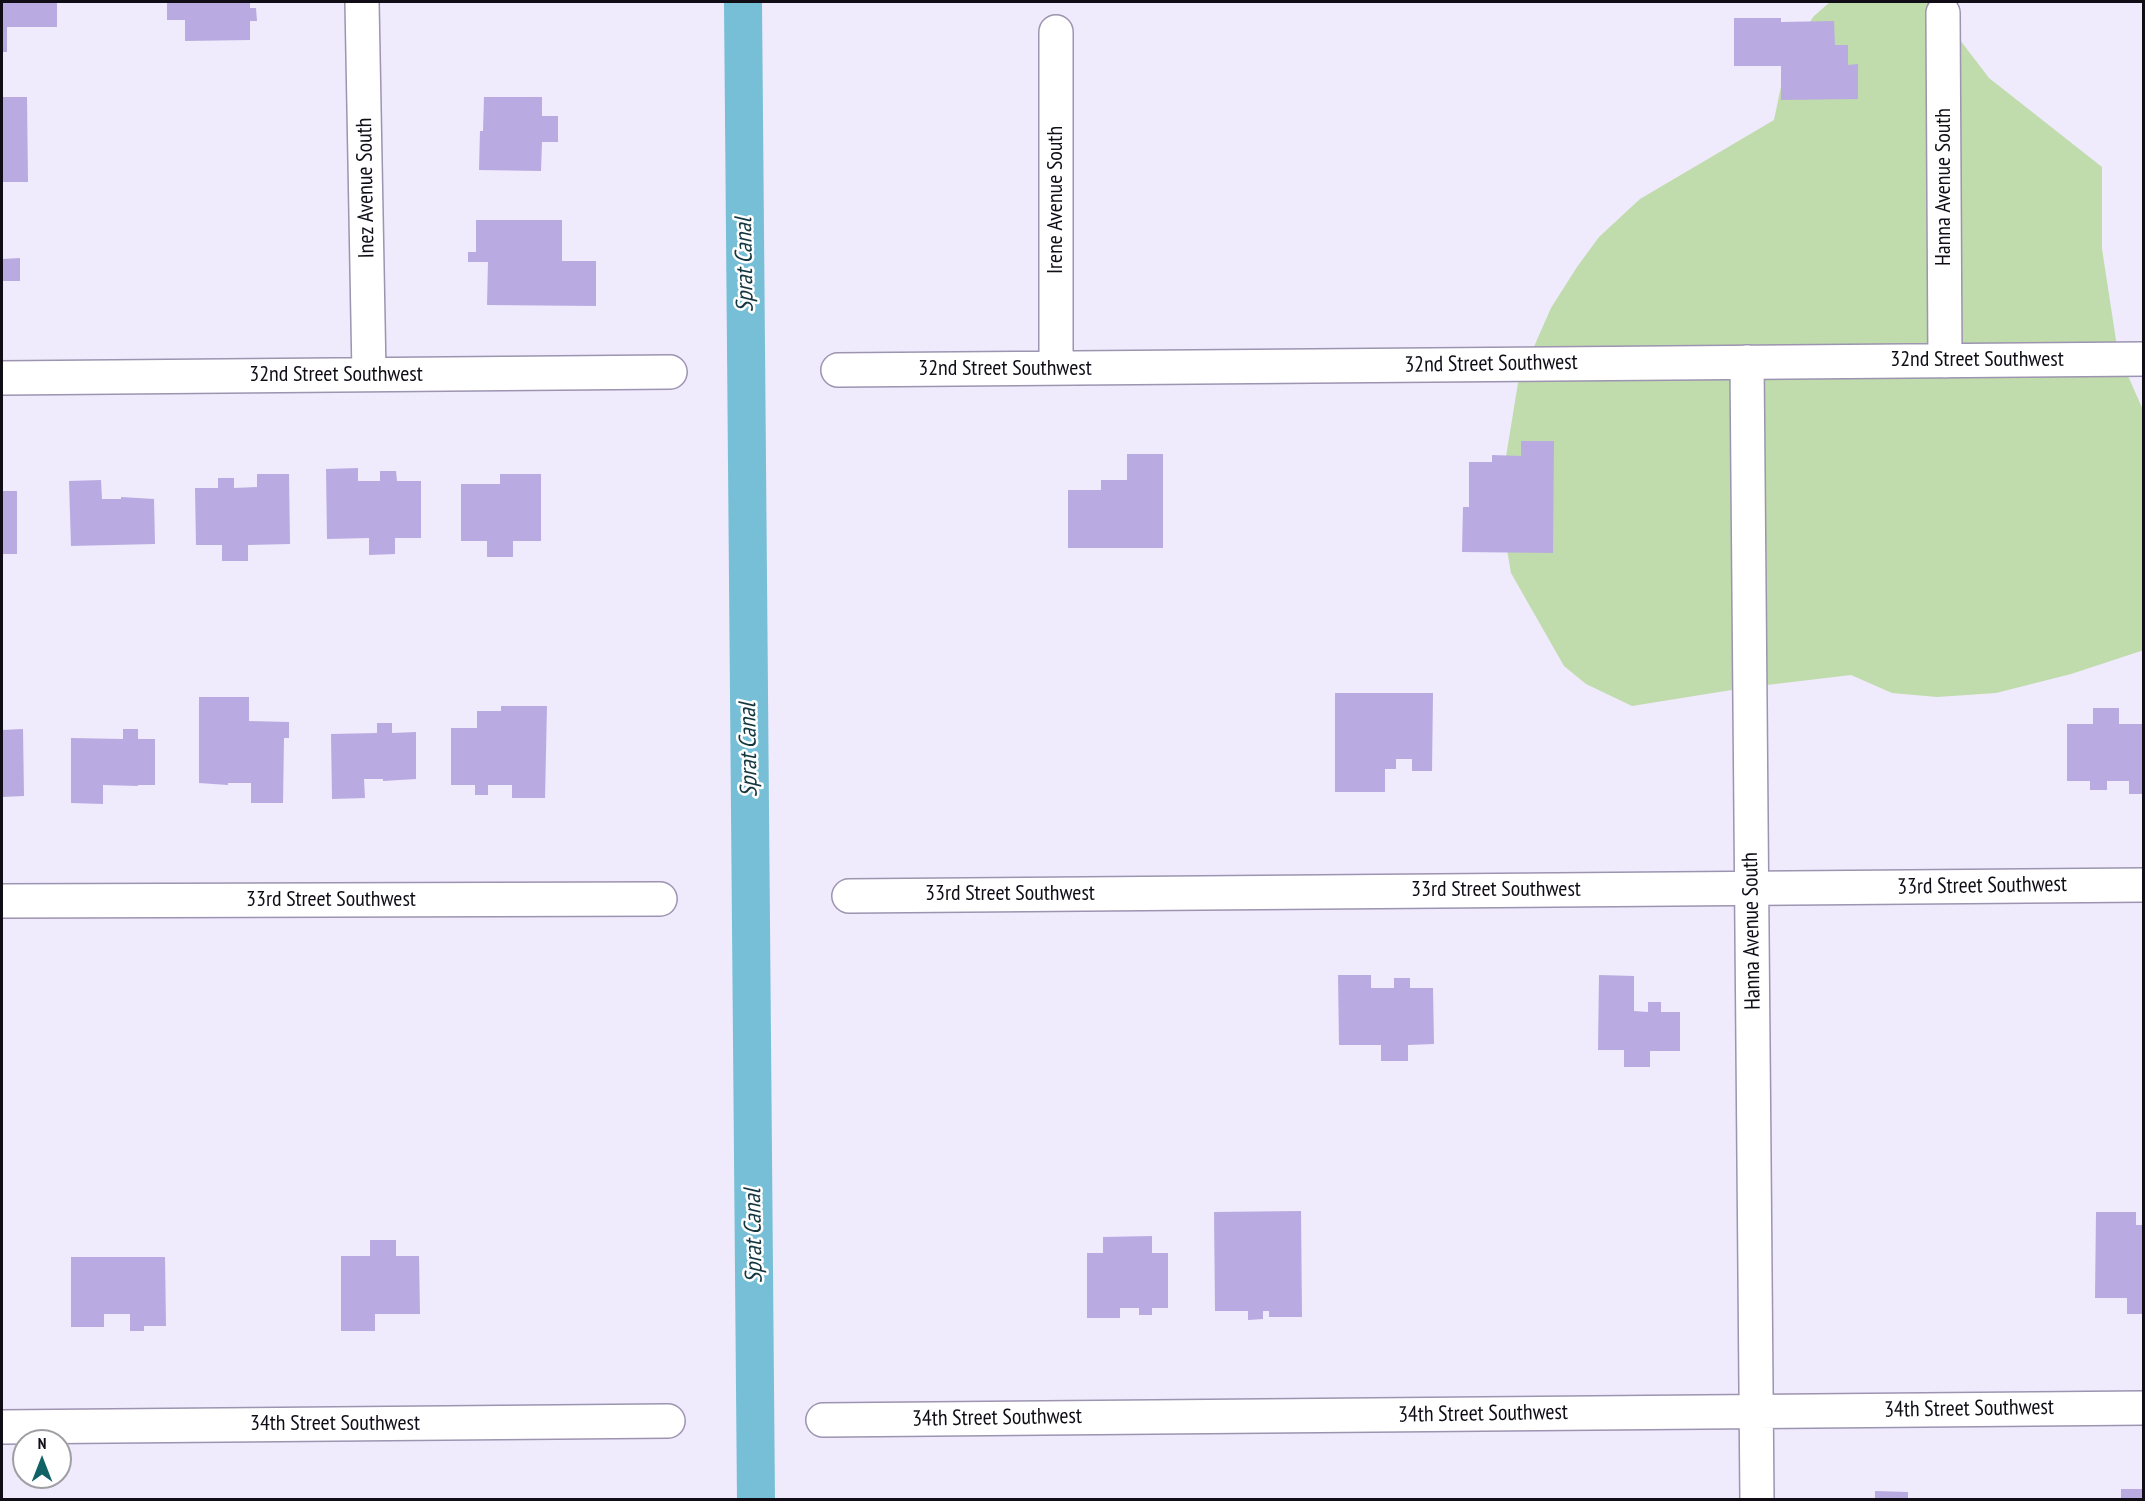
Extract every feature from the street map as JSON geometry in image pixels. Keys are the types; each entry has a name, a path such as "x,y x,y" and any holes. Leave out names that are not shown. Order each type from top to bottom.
{"street":[{"name":"Inez Avenue South","path":"362,2 369,374"},
{"name":"Hanna Avenue South","path":"1943,13 1945,361"},
{"name":"Irene Avenue South","path":"1056,32 1056,368"},
{"name":"32nd Street Southwest","path":"838,370 2144,359"},
{"name":"Hanna Avenue South","path":"1747,362 1757,1500"},
{"name":"32nd Street Southwest","path":"2,378 670,372"},
{"name":"33rd Street Southwest","path":"849,896 2144,885"},
{"name":"33rd Street Southwest","path":"2,901 660,899"},
{"name":"34th Street Southwest","path":"823,1420 2144,1408"},
{"name":"34th Street Southwest","path":"2,1427 668,1421"}],"green space":[{"path":"1830,2 1931,2 1989,78 2102,167 2102,249 2118,353 2143,410 2144,650 2071,674 1996,693 1937,697 1892,693 1851,675 1750,687 1632,706 1586,684 1564,666 1511,573 1504,532 1503,475 1518,383 1551,308 1599,237 1640,199 1774,120 1788,53 1814,16"}],"building":[{"path":"2,2 57,2 57,27 7,27 7,52 2,52"},
{"path":"167,2 250,2 250,8 256,8 257,21 250,21 250,40 185,41 185,20 167,20"},
{"path":"1734,18 1781,18 1781,22 1834,21 1835,45 1848,45 1848,65 1858,64 1858,99 1781,100 1781,66 1734,66"},
{"path":"2,97 27,97 28,182 2,182"},
{"path":"484,97 542,97 542,116 558,116 558,142 542,142 541,171 479,170"},
{"path":"476,220 562,220 562,261 596,261 596,306 487,305 488,262 468,262 468,252 476,252"},
{"path":"20,258 20,281 2,281 2,259"},
{"path":"1521,441 1554,441 1553,553 1462,552 1463,507 1469,507 1469,462 1492,462 1492,455 1521,456"},
{"path":"1127,454 1163,454 1163,548 1068,548 1068,490 1101,490 1101,480 1127,480"},
{"path":"358,468 358,481 380,481 380,471 396,471 397,481 421,481 421,538 395,538 395,554 369,555 369,538 327,539 326,469"},
{"path":"257,474 289,474 290,544 248,545 248,561 222,561 222,545 196,545 195,488 218,488 218,478 234,478 234,488 257,487"},
{"path":"500,474 541,474 541,541 513,541 513,557 487,557 487,541 461,541 461,484 500,484"},
{"path":"101,480 102,499 121,499 121,497 154,499 155,544 71,546 69,481"},
{"path":"2,491 17,491 17,554 2,554"},
{"path":"1335,693 1433,693 1432,771 1412,771 1412,759 1396,759 1396,769 1385,769 1385,792 1335,792"},
{"path":"199,697 249,697 249,721 289,722 289,738 284,738 283,803 251,803 251,783 228,783 228,785 199,783"},
{"path":"501,706 547,706 545,798 512,798 512,785 488,785 488,795 475,795 475,785 451,785 451,728 477,728 477,711 501,711"},
{"path":"2093,708 2119,708 2119,724 2144,724 2144,794 2129,794 2129,781 2107,781 2107,790 2090,790 2090,781 2067,781 2067,724 2093,724"},
{"path":"377,723 392,723 392,733 416,732 416,779 383,781 383,779 364,779 365,798 332,799 331,734 377,733"},
{"path":"23,729 24,796 2,797 2,730"},
{"path":"123,729 138,729 138,739 155,739 155,785 103,785 103,804 71,803 71,738 123,739"},
{"path":"1338,975 1371,975 1371,988 1394,988 1394,978 1410,978 1410,988 1433,988 1434,1044 1408,1045 1408,1061 1381,1061 1381,1045 1339,1045"},
{"path":"1599,975 1634,976 1634,1011 1648,1012 1648,1002 1661,1002 1661,1012 1680,1012 1680,1051 1650,1051 1650,1067 1624,1067 1624,1050 1598,1050"},
{"path":"1301,1211 1302,1317 1269,1317 1269,1311 1263,1311 1263,1319 1248,1320 1248,1311 1215,1311 1214,1212"},
{"path":"2096,1212 2136,1212 2136,1225 2144,1225 2144,1314 2127,1314 2127,1298 2095,1298"},
{"path":"1152,1236 1152,1253 1168,1253 1168,1308 1152,1308 1152,1315 1139,1315 1139,1308 1120,1308 1120,1318 1087,1318 1087,1253 1103,1253 1103,1237"},
{"path":"370,1240 396,1240 396,1256 419,1256 420,1314 375,1314 375,1331 341,1331 341,1256 370,1256"},
{"path":"71,1257 165,1257 166,1326 144,1326 144,1331 130,1331 130,1314 104,1314 104,1327 71,1327"},
{"path":"2121,1489 2144,1489 2144,1500 2121,1500"},
{"path":"1875,1491 1908,1492 1908,1500 1875,1500"}],"waterway":[{"name":"Sprat Canal","path":"743,2 756,1500"}]}
